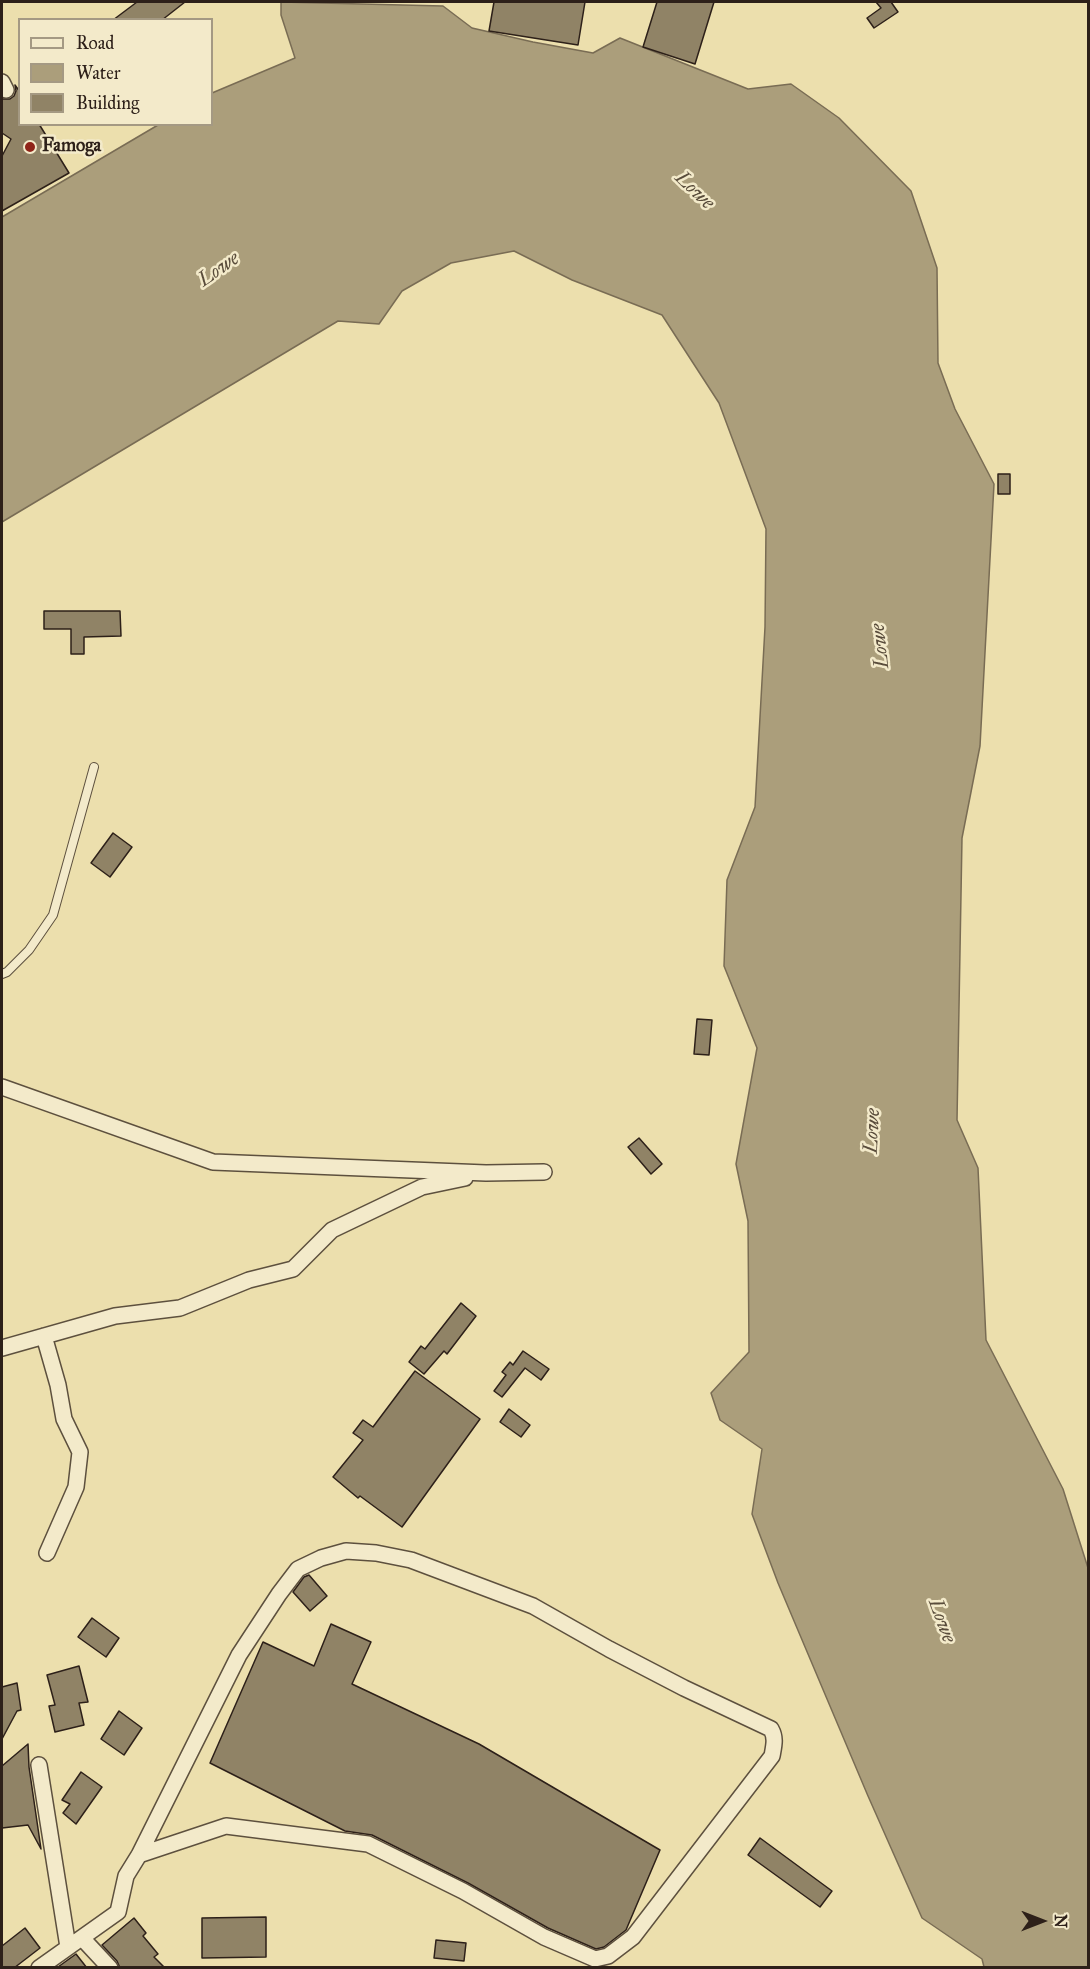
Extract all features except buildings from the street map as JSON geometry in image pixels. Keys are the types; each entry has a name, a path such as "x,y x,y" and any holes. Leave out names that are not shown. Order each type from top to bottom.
{"street":[{"path":"2,1088 213,1162 486,1173 544,1172"},
{"path":"2,1348 115,1316 180,1308 249,1280 293,1269 332,1230 422,1187 486,1173"},
{"path":"44,1336 58,1385 64,1419 80,1452 76,1487 47,1553"},
{"path":"39,1968 118,1912 126,1876 139,1855 239,1655 298,1569 321,1558 346,1551 376,1553 411,1560 533,1606 684,1688 771,1729 774,1735 772,1756 633,1937 608,1956 595,1959 544,1937 463,1891 368,1844 226,1826 139,1855"},
{"path":"39,1765 68,1947"},
{"path":"82,1938 110,1968"}],"lane":[{"path":"2,974 7,972 29,950 53,915 94,766"}],"water":[{"name":"Lowe","path":"281,2 443,6 472,28 533,42 593,53 620,38 748,89 791,84 839,118 911,191 937,268 938,363 955,409 994,484 980,746 962,838 957,1120 978,1168 986,1340 1063,1489 1088,1568 1088,1967 984,1967 982,1959 922,1918 778,1583 752,1514 762,1449 720,1420 711,1393 749,1352 748,1221 736,1164 757,1048 724,966 727,880 755,807 765,627 766,529 719,403 662,315 572,280 514,251 451,263 402,291 379,324 338,321 2,522 2,217 156,126 213,126 213,93 295,58 281,15"}],"place":[{"name":"Famoga","path":"30,147"}]}
